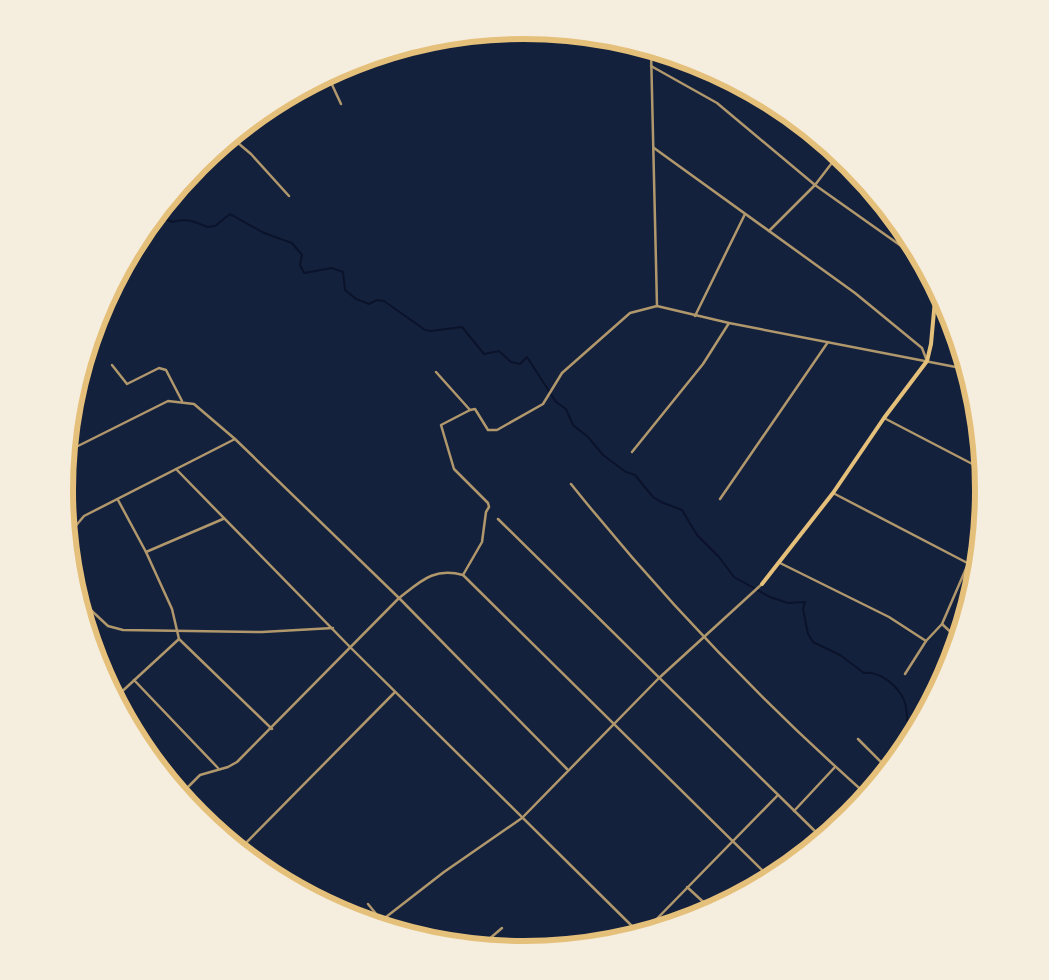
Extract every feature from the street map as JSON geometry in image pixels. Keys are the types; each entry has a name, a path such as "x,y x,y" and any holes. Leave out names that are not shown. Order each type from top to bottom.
{"main road":[{"path":"762,584 833,493 884,418 927,361 934,302"}],"street":[{"path":"651,57 657,306"},
{"path":"652,66 716,103 816,185 907,251"},
{"path":"331,82 341,104"},
{"path":"237,142 251,154 289,196"},
{"path":"654,148 855,294 922,348 927,361"},
{"path":"768,231 816,185 833,161"},
{"path":"695,316 745,214"},
{"path":"463,575 482,542 486,512 489,507 488,503 454,469 441,425 475,409 488,430 492,431 538,409 553,390 562,373 630,313 657,306 730,324 958,367"},
{"path":"632,452 702,364 730,324"},
{"path":"720,498 828,342"},
{"path":"112,365 127,384 159,368 166,370 182,401"},
{"path":"436,372 470,410"},
{"path":"75,447 168,401 182,401 194,404 235,440 399,598 567,769"},
{"path":"884,418 975,465"},
{"path":"75,527 84,516 235,440"},
{"path":"176,470 351,648 634,928"},
{"path":"571,484 618,543 705,637 835,767 862,790"},
{"path":"833,493 968,563 942,624 926,641 905,674"},
{"path":"118,500 146,552 172,609 179,630 179,639 272,729"},
{"path":"146,552 223,518"},
{"path":"498,519 817,833"},
{"path":"780,562 889,617 926,641"},
{"path":"186,789 200,775 228,767 237,762 272,729 399,598 426,576 449,571 463,575 615,722 764,872"},
{"path":"383,918 522,818 567,769 659,678 762,584"},
{"path":"90,609 108,626 123,630 262,632 333,628"},
{"path":"942,624 952,634"},
{"path":"121,692 179,639"},
{"path":"134,680 218,769"},
{"path":"245,844 395,692"},
{"path":"858,739 883,764"},
{"path":"794,811 835,767"},
{"path":"654,922 778,795"},
{"path":"688,887 705,904"},
{"path":"368,904 378,917"},
{"path":"489,939 502,928"}],"waterway":[{"path":"164,218 172,222 190,221 207,227 215,226 230,214 264,233 292,243 302,255 300,265 304,273 332,268 343,272 345,290 356,299 369,304 377,300 384,301 425,330 462,327 484,354 499,351 511,362 520,364 527,357 556,402 566,409 573,425 588,437 603,455 626,472 635,475 653,497 682,510 697,535 719,557 734,577 770,597 788,603 805,602 803,609 808,634 813,642 840,655 864,673 876,674 892,684 904,700 909,726"}]}
